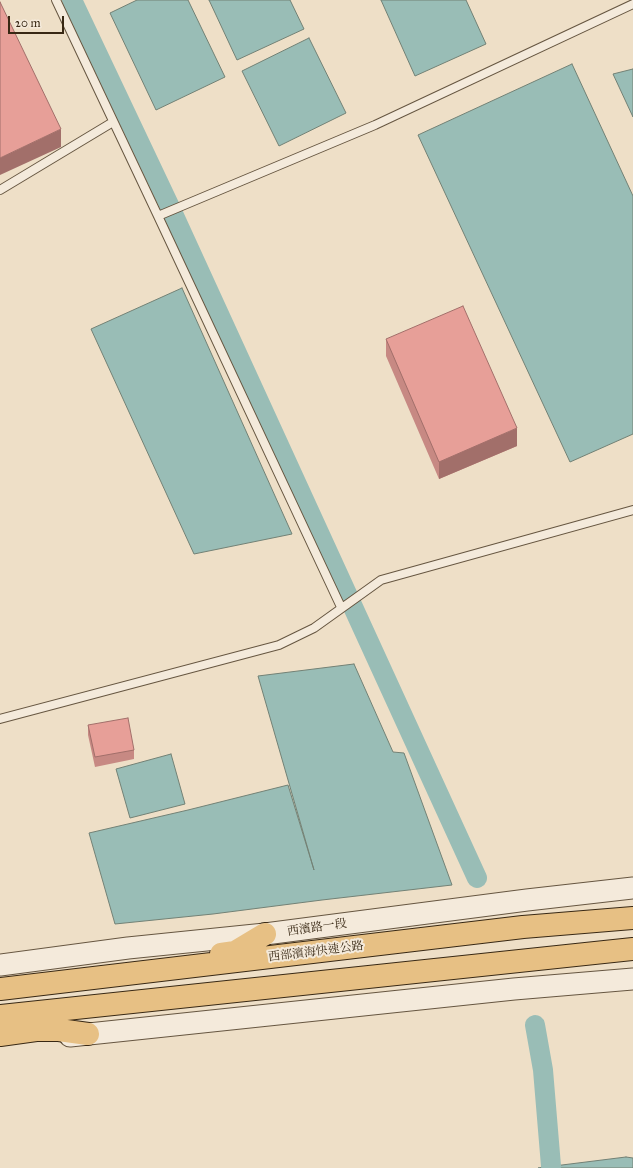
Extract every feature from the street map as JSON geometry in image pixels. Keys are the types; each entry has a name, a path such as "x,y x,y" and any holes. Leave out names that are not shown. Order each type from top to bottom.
{"highway":[{"name":"西部濱海快速公路","path":"0,989 523,927 633,918"},
{"path":"47,983 88,968 235,952 265,934"},
{"path":"0,1016 633,949"},
{"path":"0,1035 36,1030 59,1030 88,1034"}],"street":[{"name":"西濱路一段","path":"0,965 128,948 265,934 527,900 633,888"},
{"path":"0,1044 514,989 633,979"}],"lane":[{"path":"56,0 341,607"},
{"path":"158,216 375,125 633,4"},
{"path":"0,190 113,122"},
{"path":"0,719 279,645 314,628 341,607 381,580 633,510"}],"water":[{"path":"137,0 188,0 225,77 156,110 110,13"},
{"path":"209,0 290,0 304,29 237,60"},
{"path":"381,0 466,0 486,44 415,76"},
{"path":"309,38 346,113 279,146 242,71"},
{"path":"572,64 633,196 633,434 570,462 418,135"},
{"path":"633,69 633,117 613,74"},
{"path":"182,288 292,534 194,554 91,329"},
{"path":"354,664 393,752 404,753 452,885 213,914 115,924 89,833 288,785 314,870 258,676"},
{"path":"171,754 185,804 130,818 116,769"},
{"path":"626,1157 633,1158 633,1168 538,1168"}],"building":[{"path":"0,2 61,129 0,158"},
{"path":"463,306 517,428 439,462 386,339"},
{"path":"128,718 134,750 95,757 88,725"}],"waterway":[{"path":"72,0 170,207 477,878"},
{"path":"535,1025 543,1070 551,1166"}]}
